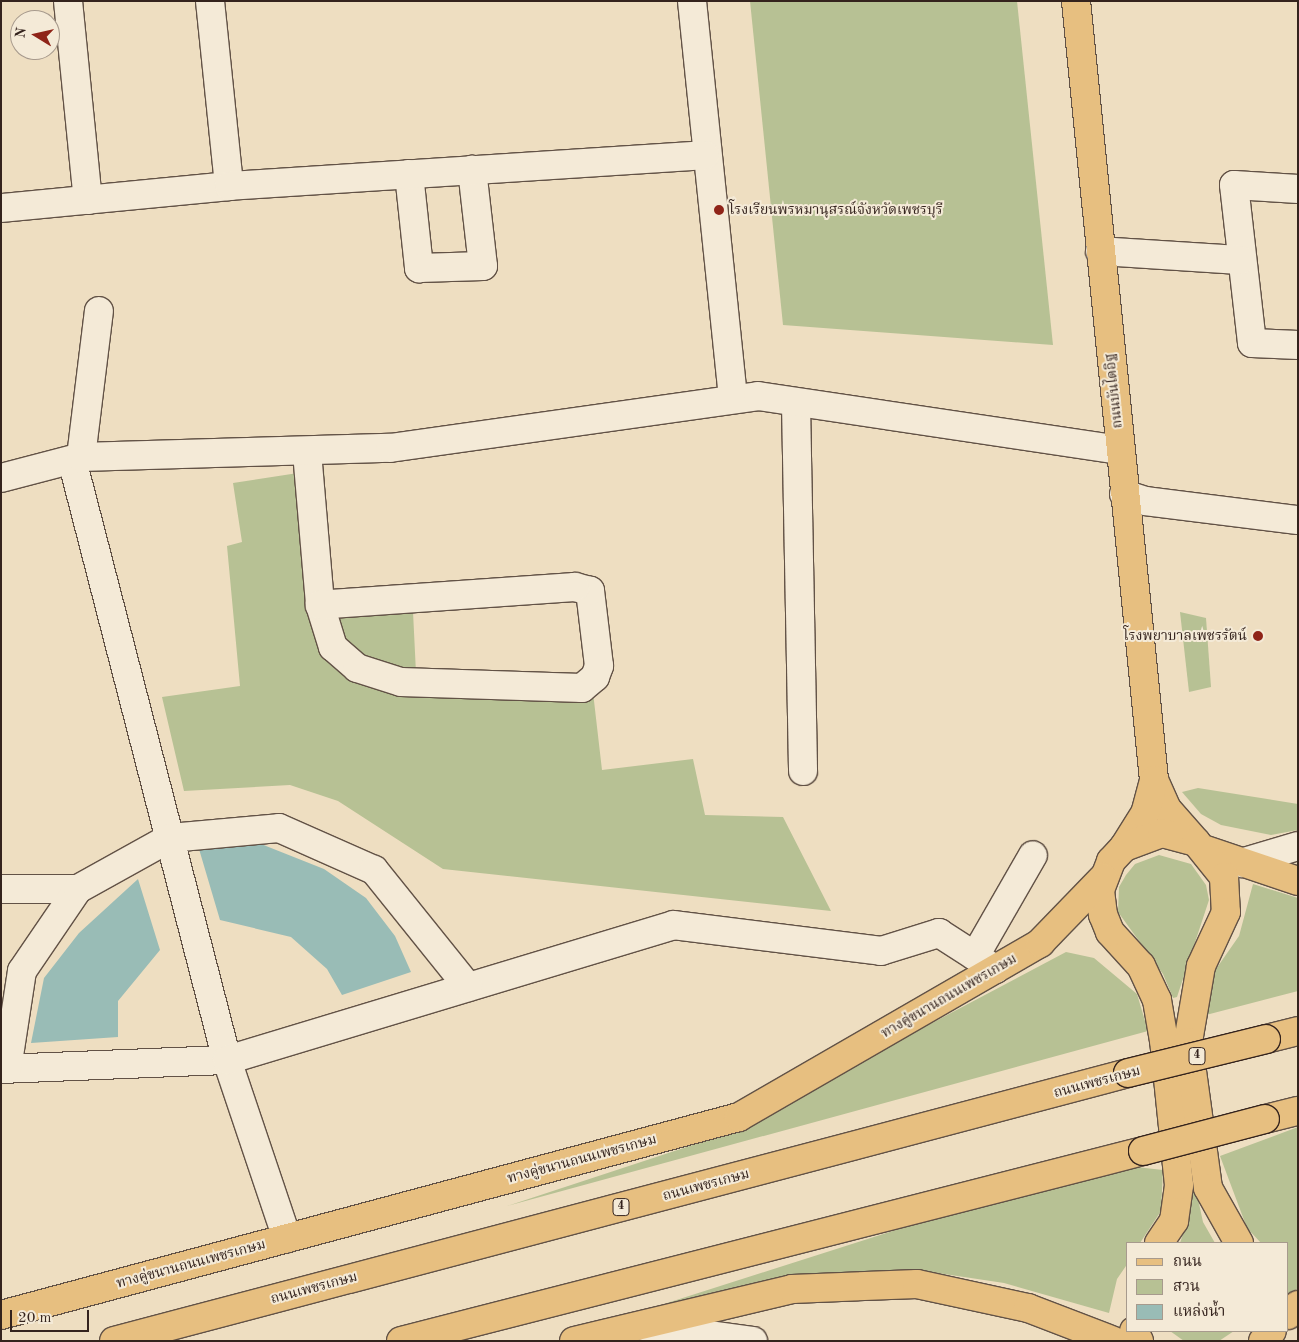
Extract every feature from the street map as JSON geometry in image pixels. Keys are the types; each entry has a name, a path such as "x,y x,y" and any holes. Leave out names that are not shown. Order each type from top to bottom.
{"main road":[{"name":"ถนนบันไดอิฐ","path":"1076,1 1119,450 1154,780 1171,815 1201,846 1224,877 1226,912 1201,966 1188,1042 1208,1188 1238,1242"},
{"name":"ถนนบันไดอิฐ","path":"1124,847 1145,814 1154,780"},
{"path":"1124,847 1162,833 1201,846 1240,863 1298,881"},
{"name":"ทางคู่ขนานถนนเพชรเกษม","path":"1,1315 738,1117 985,963 1040,944 1103,878 1124,847"},
{"path":"1103,878 1102,915 1145,975 1157,1000 1164,1041 1179,1185 1174,1222 1160,1242"},
{"name":"ถนนเพชรเกษม","path":"114,1341 1128,1073 1298,1031"},
{"path":"401,1341 1298,1111"},
{"path":"574,1341 634,1325 792,1289 917,1284 1028,1308 1114,1341"},
{"path":"1289,1314 1298,1305"},
{"path":"1262,1341 1271,1332"}],"street":[{"path":"68,1 88,200"},
{"path":"210,1 229,186"},
{"path":"692,1 705,155 733,399"},
{"path":"1,208 229,186 705,155"},
{"path":"409,174 420,268 483,266 472,170"},
{"path":"1298,189 1234,185 1240,260 1252,343 1298,345"},
{"path":"1100,251 1240,260"},
{"path":"99,311 77,459 170,838 227,1060 286,1238"},
{"path":"1,478 77,459 390,448 758,396 796,404 1119,450"},
{"path":"796,404 803,771"},
{"path":"307,452 320,605 333,646 357,668 401,682 582,688 595,677 599,666 590,591 575,588 320,605"},
{"path":"1124,494 1145,501 1298,520"},
{"path":"468,987 374,870 279,828 170,838 78,889 22,972 4,1069 227,1060 468,987 672,925 881,951 939,933 985,963 1033,855"},
{"path":"1240,863 1298,846"},
{"path":"1,889 78,889"},
{"path":"634,1325 753,1341"}],"green space":[{"path":"750,1 1017,1 1053,345 783,325"},
{"path":"324,469 332,596 412,591 416,673 591,675 602,770 693,759 705,815 783,817 831,911 443,869 338,801 290,785 184,791 162,697 240,686 227,546 242,542 233,483"},
{"path":"1180,612 1206,618 1211,687 1189,692"},
{"path":"1198,788 1298,804 1298,830 1271,835 1221,825 1201,814 1182,792"},
{"path":"1159,855 1191,864 1206,885 1209,900 1177,997 1173,998 1163,974 1118,912 1119,887 1126,875 1135,864"},
{"path":"1253,884 1298,898 1298,991 1206,1015 1204,998 1216,969 1239,936"},
{"path":"1066,952 1094,958 1137,994 1148,1031 507,1206 717,1137"},
{"path":"1298,1127 1298,1288 1289,1294 1289,1242 1260,1242 1247,1228 1220,1156"},
{"path":"1136,1167 1163,1170 1161,1211 1141,1242 1126,1242 1126,1266 1117,1279 1109,1313 1004,1283 911,1269 787,1276 642,1311 946,1214"},
{"path":"1193,1176 1203,1222 1214,1242 1180,1242 1187,1222"},
{"path":"1171,1332 1232,1332 1219,1341 1184,1341"}],"water":[{"path":"261,844 324,869 366,898 395,936 411,972 342,995 327,969 291,937 220,920 199,849"},
{"path":"138,879 160,950 118,1001 118,1037 31,1043 44,978 79,933"}],"place":[{"name":"โรงเรียนพรหมานุสรณ์จังหวัดเพชรบุรี","path":"719,210"},
{"name":"โรงพยาบาลเพชรรัตน์","path":"1258,636"}]}
